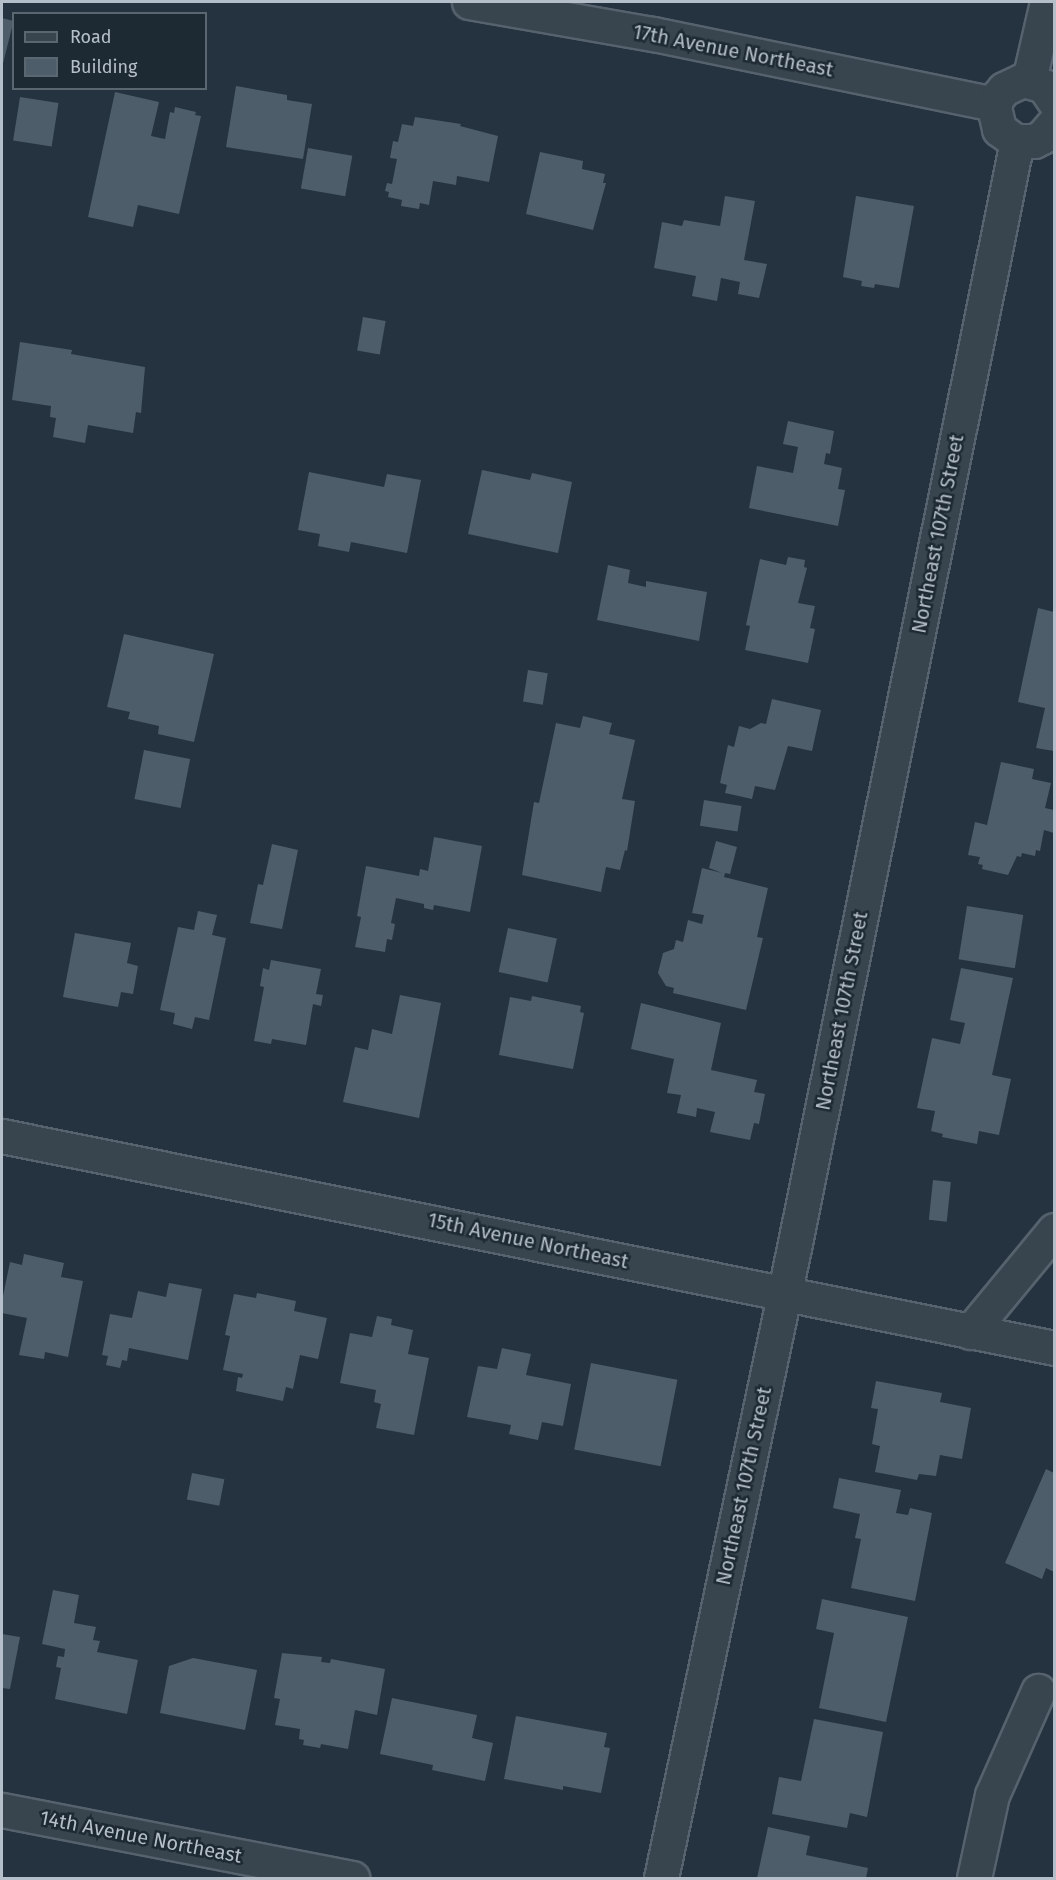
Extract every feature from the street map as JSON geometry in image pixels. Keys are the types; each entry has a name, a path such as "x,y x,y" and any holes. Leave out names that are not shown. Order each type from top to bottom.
{"street":[{"name":"17th Avenue Northeast","path":"469,2 653,34 995,104"},
{"path":"1029,80 1047,2"},
{"path":"1054,101 1044,86 1029,80 1013,82 1004,88 995,104 995,118 999,129 1005,136 1017,141 1034,141 1042,137 1054,123"},
{"name":"Northeast 107th Street","path":"661,1878 785,1293 1017,141"},
{"name":"15th Avenue Northeast","path":"2,1136 1054,1348"},
{"path":"970,1332 1054,1230"},
{"path":"974,1878 992,1795 1038,1691"},
{"name":"14th Avenue Northeast","path":"2,1810 352,1878"}],"building":[{"path":"2,18 12,20 12,27 2,68"},
{"path":"236,86 287,95 287,100 312,104 303,159 226,147"},
{"path":"115,92 159,102 151,136 165,139 170,112 174,113 175,107 196,112 195,115 201,116 179,214 138,205 133,227 88,217"},
{"path":"20,97 59,103 52,147 13,140"},
{"path":"415,117 461,124 460,126 498,136 489,182 457,176 456,185 433,181 429,205 420,203 419,209 401,206 402,200 388,197 389,192 385,191 387,183 392,184 397,159 390,158 393,141 398,142 402,124 413,126"},
{"path":"308,148 352,156 345,196 301,188"},
{"path":"540,152 583,161 582,169 605,174 603,183 606,183 593,230 526,214"},
{"path":"725,196 755,201 744,260 767,264 759,298 738,294 740,282 721,278 717,301 692,296 696,276 654,268 662,222 682,226 684,220 720,226"},
{"path":"856,196 914,206 899,288 875,284 874,288 861,286 862,281 843,277"},
{"path":"363,317 386,321 380,354 357,350"},
{"path":"20,342 72,350 71,354 145,367 141,413 136,412 133,433 88,425 85,443 53,437 56,418 50,417 51,406 12,400"},
{"path":"788,421 834,431 830,454 826,453 824,464 842,468 838,489 845,490 838,526 749,508 757,466 793,473 798,447 783,444"},
{"path":"482,470 530,480 532,473 572,482 558,553 468,534"},
{"path":"309,472 384,487 387,474 421,480 407,553 351,542 349,552 318,546 320,534 298,530"},
{"path":"788,557 805,560 804,567 807,568 798,603 815,606 810,628 815,629 808,663 745,650 750,626 746,625 760,559 786,565"},
{"path":"608,565 630,570 628,583 646,587 646,581 707,592 699,641 597,620"},
{"path":"1038,608 1054,612 1054,751 1036,748 1045,708 1018,702"},
{"path":"124,634 214,654 194,742 158,734 159,726 128,719 130,712 107,707"},
{"path":"528,670 548,673 543,705 523,702"},
{"path":"772,699 821,710 812,751 788,746 775,790 755,786 752,799 725,793 727,785 720,783 728,745 734,747 739,726 750,729 761,723 766,724"},
{"path":"583,716 612,723 609,734 635,740 622,799 635,801 627,851 625,850 620,870 606,867 601,892 522,875 534,802 539,803 556,723 580,728"},
{"path":"144,750 190,759 181,808 134,799"},
{"path":"1001,762 1034,769 1032,779 1051,783 1045,808 1054,810 1054,833 1044,830 1040,851 1036,850 1035,856 1022,853 1021,857 1017,856 1008,875 982,869 983,865 978,864 980,857 968,855 975,822 987,825"},
{"path":"704,800 742,806 737,832 700,826"},
{"path":"434,837 482,846 470,912 434,905 433,910 424,908 424,904 396,898 391,923 395,924 392,940 387,939 385,952 355,947 361,917 357,916 366,866 419,876 420,869 428,871"},
{"path":"716,841 737,847 730,874 725,873 724,877 768,888 757,937 763,938 746,1010 673,993 674,988 666,986 658,973 663,953 674,949 676,940 683,942 688,920 702,924 704,915 692,913 702,868 722,873 709,868"},
{"path":"272,844 298,850 282,929 250,923 258,884 263,885"},
{"path":"967,906 1023,915 1015,968 959,959"},
{"path":"198,911 217,915 212,935 226,938 209,1020 195,1017 192,1029 173,1024 175,1013 160,1010 178,927 194,930"},
{"path":"508,928 557,938 548,982 499,972"},
{"path":"75,933 131,943 127,963 138,966 133,994 121,992 118,1007 63,997"},
{"path":"271,960 321,969 316,994 323,995 321,1006 313,1004 306,1045 272,1039 271,1044 254,1041 264,987 260,986 263,968 269,970"},
{"path":"961,968 1013,978 992,1075 1011,1079 999,1135 979,1131 977,1144 942,1137 943,1134 931,1131 935,1111 917,1108 932,1038 960,1044 965,1023 950,1020"},
{"path":"400,995 441,1003 419,1118 343,1102 355,1047 368,1050 372,1029 392,1034"},
{"path":"532,996 581,1006 580,1012 584,1013 573,1069 499,1055 510,997 531,1001"},
{"path":"641,1003 721,1023 711,1070 757,1080 754,1092 765,1094 759,1124 754,1123 750,1140 710,1132 715,1112 697,1108 696,1117 677,1113 681,1095 667,1093 674,1059 631,1049"},
{"path":"933,1180 951,1182 947,1222 929,1220"},
{"path":"24,1254 64,1263 61,1277 83,1281 68,1357 45,1352 44,1359 19,1355 27,1318 2,1313 2,1301 10,1262 22,1265"},
{"path":"169,1283 202,1289 188,1360 129,1348 127,1361 122,1360 120,1368 106,1365 108,1356 102,1355 110,1314 132,1318 138,1291 166,1297"},
{"path":"257,1293 296,1301 294,1311 327,1318 318,1359 300,1355 293,1389 286,1387 283,1401 236,1391 238,1377 242,1378 243,1374 223,1370 230,1336 225,1335 234,1294 256,1298"},
{"path":"377,1316 392,1319 391,1325 413,1330 408,1354 429,1358 414,1435 376,1428 381,1404 374,1402 376,1390 340,1383 350,1333 372,1337"},
{"path":"502,1348 531,1354 526,1375 571,1384 563,1426 542,1422 538,1440 509,1434 511,1425 467,1417 478,1366 497,1369"},
{"path":"591,1363 677,1380 661,1466 574,1449"},
{"path":"876,1381 942,1393 940,1402 971,1408 962,1459 940,1455 936,1476 919,1474 917,1480 875,1472 880,1446 872,1444 878,1409 871,1408"},
{"path":"1046,1469 1054,1473 1054,1572 1046,1568 1042,1579 1005,1563"},
{"path":"192,1473 224,1479 219,1506 187,1500"},
{"path":"839,1478 901,1490 896,1513 908,1515 910,1508 932,1513 915,1601 851,1588 861,1539 855,1538 860,1514 833,1508"},
{"path":"53,1590 79,1595 74,1623 96,1627 93,1640 100,1641 97,1652 138,1660 127,1714 55,1699 61,1668 56,1667 58,1656 64,1657 65,1649 42,1644"},
{"path":"822,1599 908,1617 886,1722 819,1708 834,1633 816,1629"},
{"path":"2,1634 20,1637 10,1689 2,1688"},
{"path":"282,1653 322,1657 321,1662 330,1663 331,1659 385,1669 377,1715 355,1710 348,1749 321,1744 320,1748 303,1745 304,1740 299,1739 300,1729 275,1725 280,1699 274,1698"},
{"path":"193,1658 257,1670 245,1730 160,1713 169,1666"},
{"path":"392,1698 477,1715 472,1738 493,1743 485,1781 432,1770 433,1765 380,1754"},
{"path":"516,1716 607,1733 604,1747 610,1748 601,1793 563,1786 563,1790 504,1779"},
{"path":"814,1719 883,1732 867,1817 850,1813 847,1828 772,1814 779,1777 801,1781"},
{"path":"768,1827 810,1836 806,1855 868,1868 866,1878 757,1878"}]}
